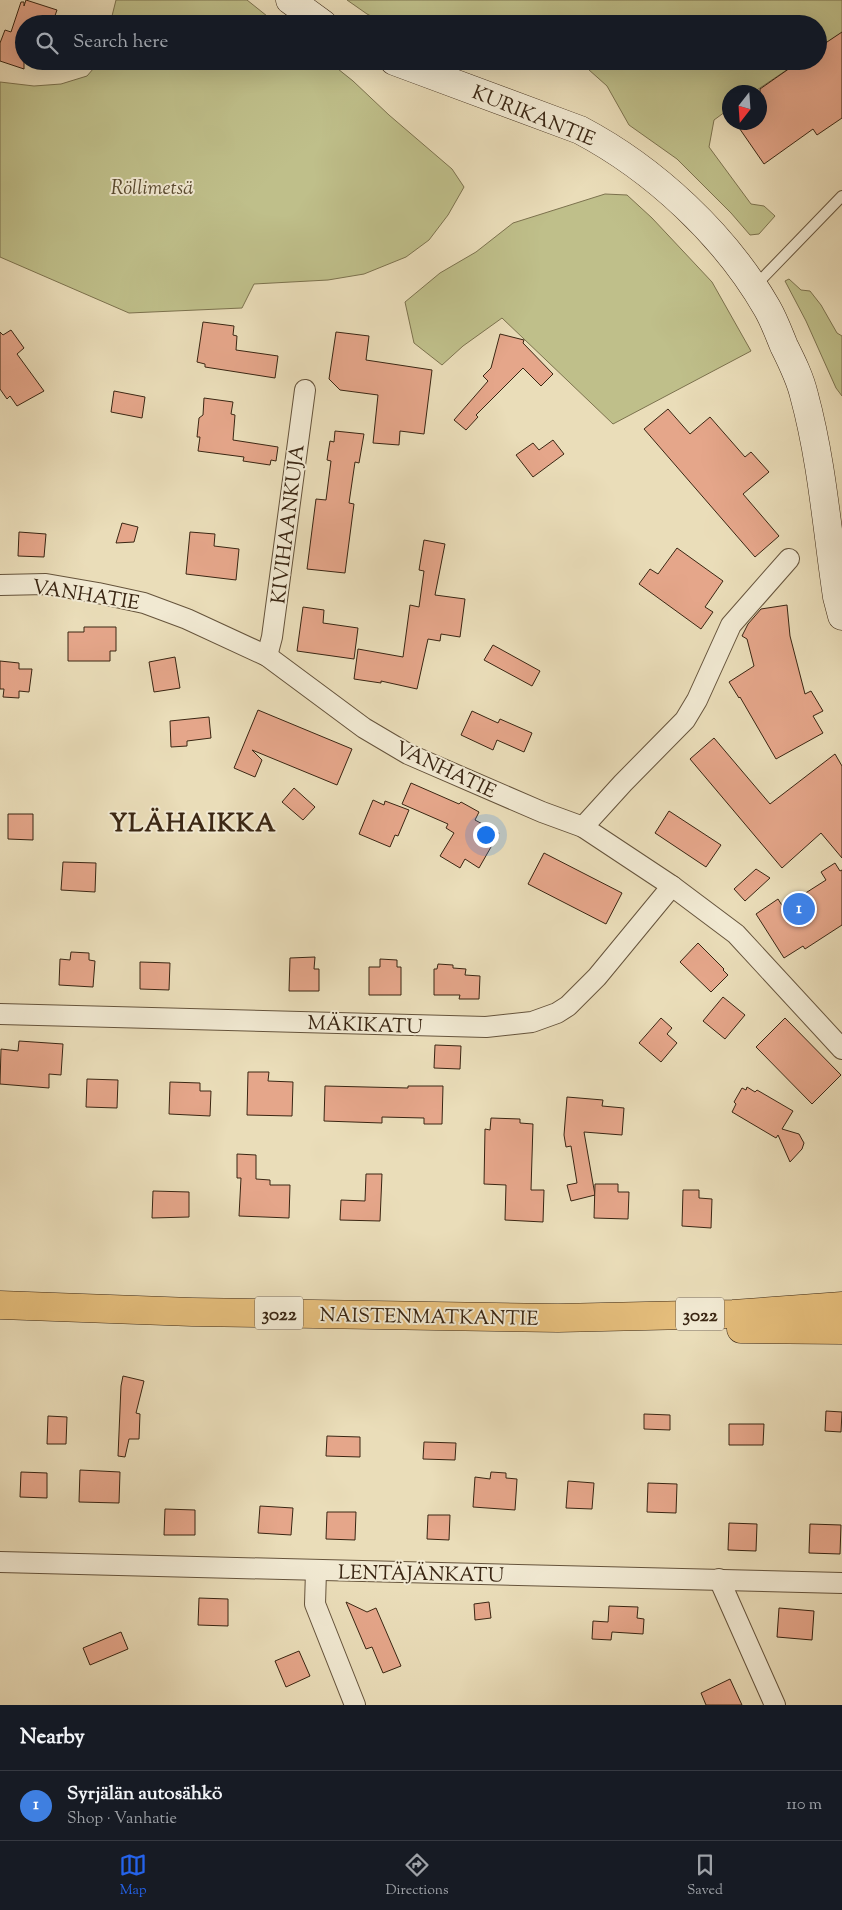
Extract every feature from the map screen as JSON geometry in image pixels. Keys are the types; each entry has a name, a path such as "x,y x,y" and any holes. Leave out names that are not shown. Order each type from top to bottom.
{"main road":[{"path":"290,0 311,15"},
{"name":"KURIKANTIE","path":"418,70 580,130 607,144 672,194 728,251 767,309 804,394 834,510 837,597 842,616"},
{"name":"NAISTENMATKANTIE","path":"0,1305 192,1312 558,1318 733,1314 842,1306"},
{"name":"NAISTENMATKANTIE","path":"558,1318 643,1326 760,1330 842,1330"}],"street":[{"name":"KIVIHAANKUJA","path":"267,656 272,637 304,390"},
{"path":"583,827 685,720 697,700 731,625 788,559"},
{"name":"VANHATIE","path":"0,585 46,584 144,603 187,619 267,656 364,728 408,754 542,812 583,827 672,886 736,934 842,1049"},
{"name":"MÄKIKATU","path":"0,1014 477,1027 496,1027 532,1022 557,1012 581,994 672,886"},
{"name":"LENTÄJÄNKATU","path":"0,1562 842,1583"},
{"path":"316,1570 315,1604 355,1705"},
{"path":"720,1579 775,1705"}],"lane":[{"path":"754,288 842,196"}],"green space":[{"path":"116,0 247,0 266,15 112,15"},
{"path":"347,0 842,0 842,33 827,43 827,15 367,14"},
{"name":"Röllimetsä","path":"92,70 339,70 452,169 464,187 448,215 429,240 406,257 364,274 328,280 254,284 242,308 129,313 0,257 0,82 34,86 61,84 87,76"},
{"path":"589,70 787,70 764,85 722,85 722,114 714,120 709,147 751,204 764,206 775,216 759,234 750,235 731,213 677,159 629,125 607,86"},
{"path":"605,194 627,195 652,218 712,282 751,351 613,424 502,318 463,346 442,365 414,343 405,302 440,273 476,252 513,223"},
{"path":"789,279 801,290 810,291 821,305 837,333 842,336 842,396 836,388 806,321 785,281"}],"building":[{"path":"26,0 57,10 55,15 17,15 21,2 24,2 24,6"},
{"path":"15,20 15,66 0,61 0,43 5,30 11,32"},
{"path":"842,32 842,118 817,135 813,129 764,164 741,130 767,130 766,85 787,70 827,70 827,42"},
{"path":"203,322 234,326 233,335 237,336 236,350 278,356 275,378 205,367 205,364 197,362"},
{"path":"11,330 24,348 17,354 44,391 17,406 10,396 7,399 0,389 0,332 3,335"},
{"path":"336,332 369,336 366,360 432,370 424,434 400,431 399,445 373,443 378,395 340,390 329,379"},
{"path":"500,334 524,340 523,343 553,374 541,386 523,368 476,415 478,417 466,430 454,420 488,381 483,376 491,368"},
{"path":"114,391 145,397 142,418 111,412"},
{"path":"204,398 233,402 231,414 235,415 233,440 278,447 276,461 271,460 270,465 243,461 244,457 198,451 200,437 197,437 199,418 203,415"},
{"path":"668,409 690,434 710,417 745,457 751,452 769,472 743,494 779,536 755,557 644,429"},
{"path":"335,431 364,434 359,463 355,462 349,503 354,504 345,573 307,569 316,499 326,500 331,461 327,460 330,441 334,442"},
{"path":"553,440 564,454 533,477 516,455 533,443 539,450"},
{"path":"122,523 138,527 134,542 116,543"},
{"path":"19,532 46,534 44,557 18,556"},
{"path":"190,532 215,534 214,546 239,549 236,580 186,574"},
{"path":"424,540 445,544 435,595 465,599 460,637 441,634 440,641 428,639 417,689 381,681 381,683 354,679 358,649 403,657 410,605 419,607 424,571 419,570"},
{"path":"677,548 723,581 705,607 713,612 701,629 639,584 650,569 658,574"},
{"path":"787,605 790,636 805,694 811,691 823,711 813,716 823,733 776,759 740,697 729,682 754,666 747,639 742,636 748,624 761,609"},
{"path":"303,607 324,610 323,623 358,628 354,659 297,651"},
{"path":"84,627 116,627 116,651 110,651 110,661 68,661 68,632 84,632"},
{"path":"493,645 540,671 532,686 484,660"},
{"path":"175,657 180,688 154,692 149,662"},
{"path":"0,661 19,663 19,669 32,669 29,692 19,691 19,698 3,697 4,689 0,689"},
{"path":"258,710 352,749 337,785 252,750 262,760 255,777 234,768"},
{"path":"472,711 498,723 500,719 532,733 524,752 497,740 493,750 461,735"},
{"path":"209,717 211,738 187,741 187,746 171,747 170,721"},
{"path":"714,738 770,804 835,754 842,766 842,858 821,833 782,868 690,759"},
{"path":"411,783 459,804 461,802 479,812 475,820 499,833 479,868 465,859 460,868 440,856 454,833 446,828 448,824 402,804"},
{"path":"294,788 315,807 303,820 282,802"},
{"path":"373,800 384,805 385,801 409,810 398,836 395,835 390,847 359,834"},
{"path":"669,811 721,845 706,867 655,833"},
{"path":"8,814 33,814 33,840 8,839"},
{"path":"544,853 622,893 606,924 528,884"},
{"path":"63,862 96,863 95,892 61,890"},
{"path":"835,863 840,871 842,870 842,925 805,949 803,946 784,958 756,914 778,899 783,907 799,897 815,908 804,894 826,880 821,872"},
{"path":"756,869 770,878 745,901 734,889"},
{"path":"698,943 728,975 711,992 680,962"},
{"path":"71,952 89,953 89,960 95,961 93,987 59,985 60,959 70,960"},
{"path":"315,957 314,969 319,969 319,991 289,991 290,958"},
{"path":"380,959 397,960 397,967 401,967 401,995 369,995 369,967 380,967"},
{"path":"140,962 170,963 169,990 140,989"},
{"path":"438,964 453,965 453,968 466,969 465,975 480,976 479,999 459,999 460,995 434,995 434,969 437,969"},
{"path":"723,997 745,1015 725,1039 703,1021"},
{"path":"661,1018 672,1028 667,1034 677,1043 661,1062 639,1043"},
{"path":"785,1018 841,1075 812,1104 756,1047"},
{"path":"19,1041 63,1044 61,1075 49,1074 49,1088 0,1084 1,1049 18,1051"},
{"path":"435,1045 461,1046 460,1069 434,1068"},
{"path":"248,1072 269,1072 268,1081 293,1082 292,1116 247,1115"},
{"path":"87,1079 118,1080 117,1108 86,1107"},
{"path":"170,1082 200,1083 200,1091 211,1091 210,1116 169,1114"},
{"path":"325,1086 408,1088 408,1086 443,1086 442,1124 424,1124 424,1118 382,1117 382,1123 324,1121"},
{"path":"747,1087 755,1092 757,1090 793,1111 782,1129 799,1134 804,1143 802,1149 790,1162 778,1135 776,1138 732,1112 736,1104 734,1102 742,1088 746,1090"},
{"path":"567,1097 603,1100 602,1106 624,1108 622,1135 584,1132 595,1195 571,1201 567,1185 577,1183 571,1146 566,1147 564,1135"},
{"path":"491,1118 520,1119 520,1123 533,1124 531,1190 544,1190 543,1222 505,1220 506,1185 484,1184 485,1129 490,1130"},
{"path":"237,1154 256,1155 256,1179 270,1180 270,1185 290,1185 289,1218 239,1216 241,1178 237,1178"},
{"path":"366,1174 382,1174 380,1221 340,1220 341,1200 365,1201"},
{"path":"595,1184 618,1184 618,1192 629,1192 628,1219 594,1218"},
{"path":"683,1190 699,1190 699,1198 712,1199 711,1228 682,1226"},
{"path":"153,1191 189,1192 189,1217 152,1218"},
{"path":"123,1376 144,1381 136,1413 140,1414 139,1439 129,1439 125,1457 118,1456"},
{"path":"826,1411 842,1412 841,1432 825,1431"},
{"path":"644,1414 670,1415 670,1430 644,1429"},
{"path":"48,1416 67,1417 66,1444 47,1444"},
{"path":"729,1424 764,1424 763,1445 729,1445"},
{"path":"327,1436 360,1437 360,1457 326,1456"},
{"path":"424,1442 456,1443 455,1460 423,1459"},
{"path":"80,1470 120,1472 119,1503 79,1502"},
{"path":"21,1472 47,1473 47,1498 20,1497"},
{"path":"491,1472 506,1473 506,1478 517,1479 515,1510 473,1507 475,1477 490,1479"},
{"path":"568,1481 594,1483 592,1509 566,1508"},
{"path":"648,1483 677,1484 676,1513 647,1512"},
{"path":"260,1506 293,1508 291,1535 258,1533"},
{"path":"165,1509 195,1510 195,1535 164,1535"},
{"path":"327,1512 356,1512 355,1540 326,1539"},
{"path":"428,1515 450,1515 449,1540 427,1539"},
{"path":"729,1523 757,1524 756,1551 728,1550"},
{"path":"810,1524 841,1525 840,1554 809,1553"},
{"path":"199,1598 228,1599 228,1626 198,1625"},
{"path":"346,1602 367,1612 376,1608 401,1666 383,1673 372,1647 366,1649"},
{"path":"489,1602 491,1618 475,1620 474,1604"},
{"path":"609,1606 638,1607 637,1618 644,1619 643,1634 612,1632 611,1640 592,1639 593,1621 608,1622"},
{"path":"779,1608 814,1611 812,1640 777,1637"},
{"path":"121,1632 128,1649 90,1665 83,1648"},
{"path":"299,1651 310,1676 286,1687 275,1661"},
{"path":"730,1679 742,1705 706,1705 701,1693"}],"place":[{"name":"Syrjälän autosähkö","path":"799,909"}],"district":[{"name":"YLÄHAIKKA","path":"193,822"}]}
